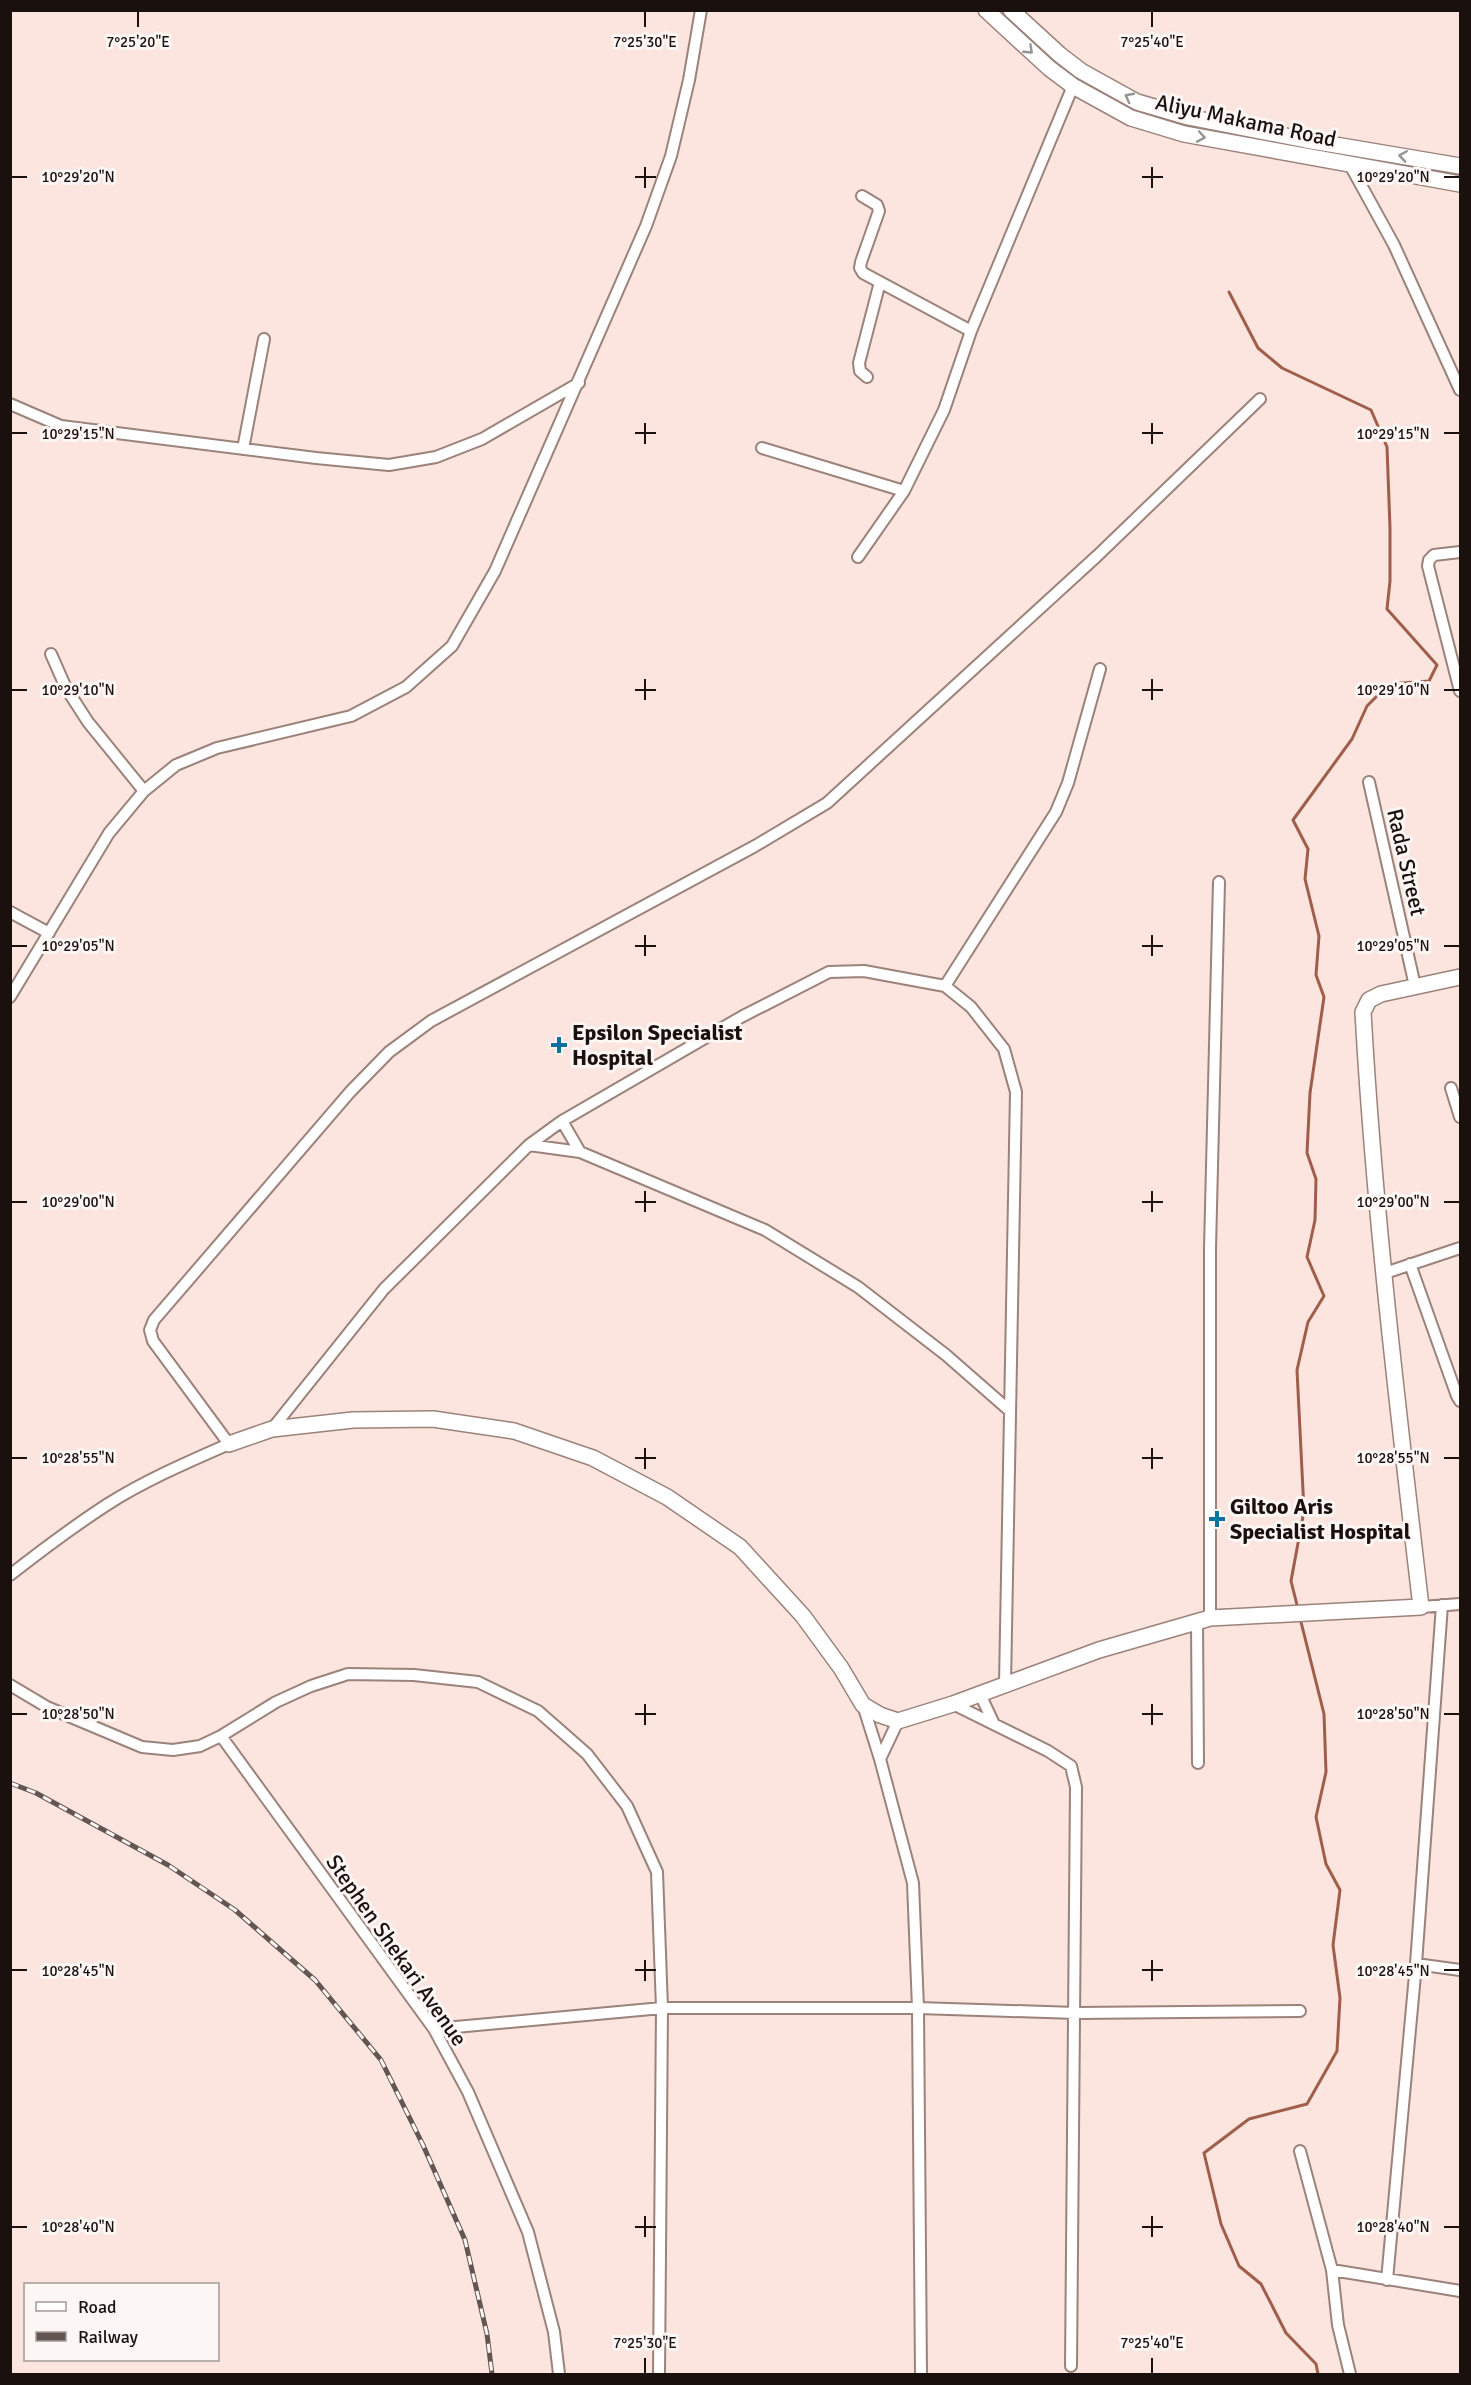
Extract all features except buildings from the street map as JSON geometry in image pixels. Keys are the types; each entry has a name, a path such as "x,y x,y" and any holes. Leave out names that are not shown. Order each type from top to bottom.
{"street":[{"path":"10,997 109,833 144,791 176,765 217,748 351,716 406,687 452,646 495,571 646,226 671,156 689,80 701,10"},
{"name":"Aliyu Makama Road","path":"986,10 1049,68 1073,86 1131,118 1184,134 1286,144"},
{"name":"Aliyu Makama Road","path":"1011,10 1081,71 1137,102 1305,148 1461,166"},
{"path":"858,557 904,491 944,410 971,331 1073,86"},
{"name":"Aliyu Makama Road","path":"1305,148 1350,165 1461,184"},
{"path":"1350,165 1394,245 1461,390"},
{"path":"862,196 877,205 879,216 860,268 863,273 971,331"},
{"path":"867,377 860,371 859,363 880,282"},
{"path":"243,449 264,339"},
{"path":"10,404 61,426 389,465 436,457 482,439 579,383"},
{"path":"229,1444 153,1341 150,1330 153,1320 320,1127 389,1052 431,1021 755,846 827,803 1097,556 1260,399"},
{"path":"762,448 904,491"},
{"path":"1461,552 1434,555 1429,560 1428,566 1461,691"},
{"path":"51,654 66,688 88,722 144,791"},
{"path":"945,986 1056,812 1068,783 1100,669"},
{"name":"Rada Street","path":"1369,782 1415,987"},
{"path":"1198,1763 1204,1620 1219,882"},
{"path":"10,912 49,933"},
{"path":"272,1429 384,1289 529,1144 562,1121 743,1016 829,972 864,971 945,986 971,1007 1004,1049 1016,1092 1005,1684"},
{"path":"1420,1607 1382,1274 1370,1135 1364,1012 1369,1000 1381,994 1461,977"},
{"path":"1451,1088 1461,1117"},
{"path":"562,1121 580,1152"},
{"path":"529,1144 580,1152 765,1230 858,1287 946,1355 1010,1411"},
{"path":"1382,1274 1461,1248"},
{"path":"1410,1264 1457,1396 1461,1401"},
{"path":"10,1575 48,1545 110,1503 180,1466 229,1444 272,1429 353,1420 433,1419 514,1431 593,1458 667,1497 740,1547 803,1616 841,1668 863,1705 913,1883 918,2008 921,2374"},
{"path":"863,1705 880,1715 898,1720 952,1704 1099,1650 1204,1620 1461,1604"},
{"path":"1387,2280 1416,1964 1442,1605"},
{"path":"10,1684 47,1707 142,1747 173,1750 200,1746 221,1736 276,1702 310,1686 348,1674 414,1675 478,1682 538,1711 587,1754 627,1806 657,1872 662,2008 659,2374"},
{"path":"980,1694 994,1724"},
{"path":"952,1704 1048,1751 1071,1766 1076,1787 1074,1879 1076,2013 1071,2366"},
{"path":"880,1760 898,1720"},
{"name":"Stephen Shekari Avenue","path":"221,1736 434,2029 468,2092 528,2232 554,2332 559,2374"},
{"path":"1416,1964 1461,1970"},
{"path":"434,2029 662,2008 918,2008 1076,2013 1300,2012"},
{"path":"1300,2151 1332,2270 1338,2325 1350,2374"},
{"path":"1332,2270 1461,2291"}],"waterway":[{"path":"1229,292 1258,348 1282,368 1371,410 1387,447 1390,528 1390,581 1387,609 1437,665 1429,681 1389,684 1367,706 1352,739 1293,820 1308,849 1305,879 1319,936 1316,975 1324,997 1310,1093 1307,1153 1316,1179 1315,1220 1307,1257 1324,1296 1308,1322 1297,1370 1304,1511 1291,1581 1298,1609"},
{"path":"1300,1618 1324,1714 1326,1772 1316,1817 1326,1864 1340,1890 1333,1945 1340,1998 1337,2051 1307,2104 1249,2119 1204,2153 1221,2224 1239,2266 1261,2284 1286,2333 1316,2364 1318,2374"}],"railway":[{"path":"10,1783 36,1793 168,1865 235,1910 315,1980 381,2060 423,2145 465,2240 487,2334 492,2374"}],"place":[{"name":"Epsilon Specialist Hospital","path":"559,1045"},
{"name":"Giltoo Aris Specialist Hospital","path":"1217,1519"}]}
